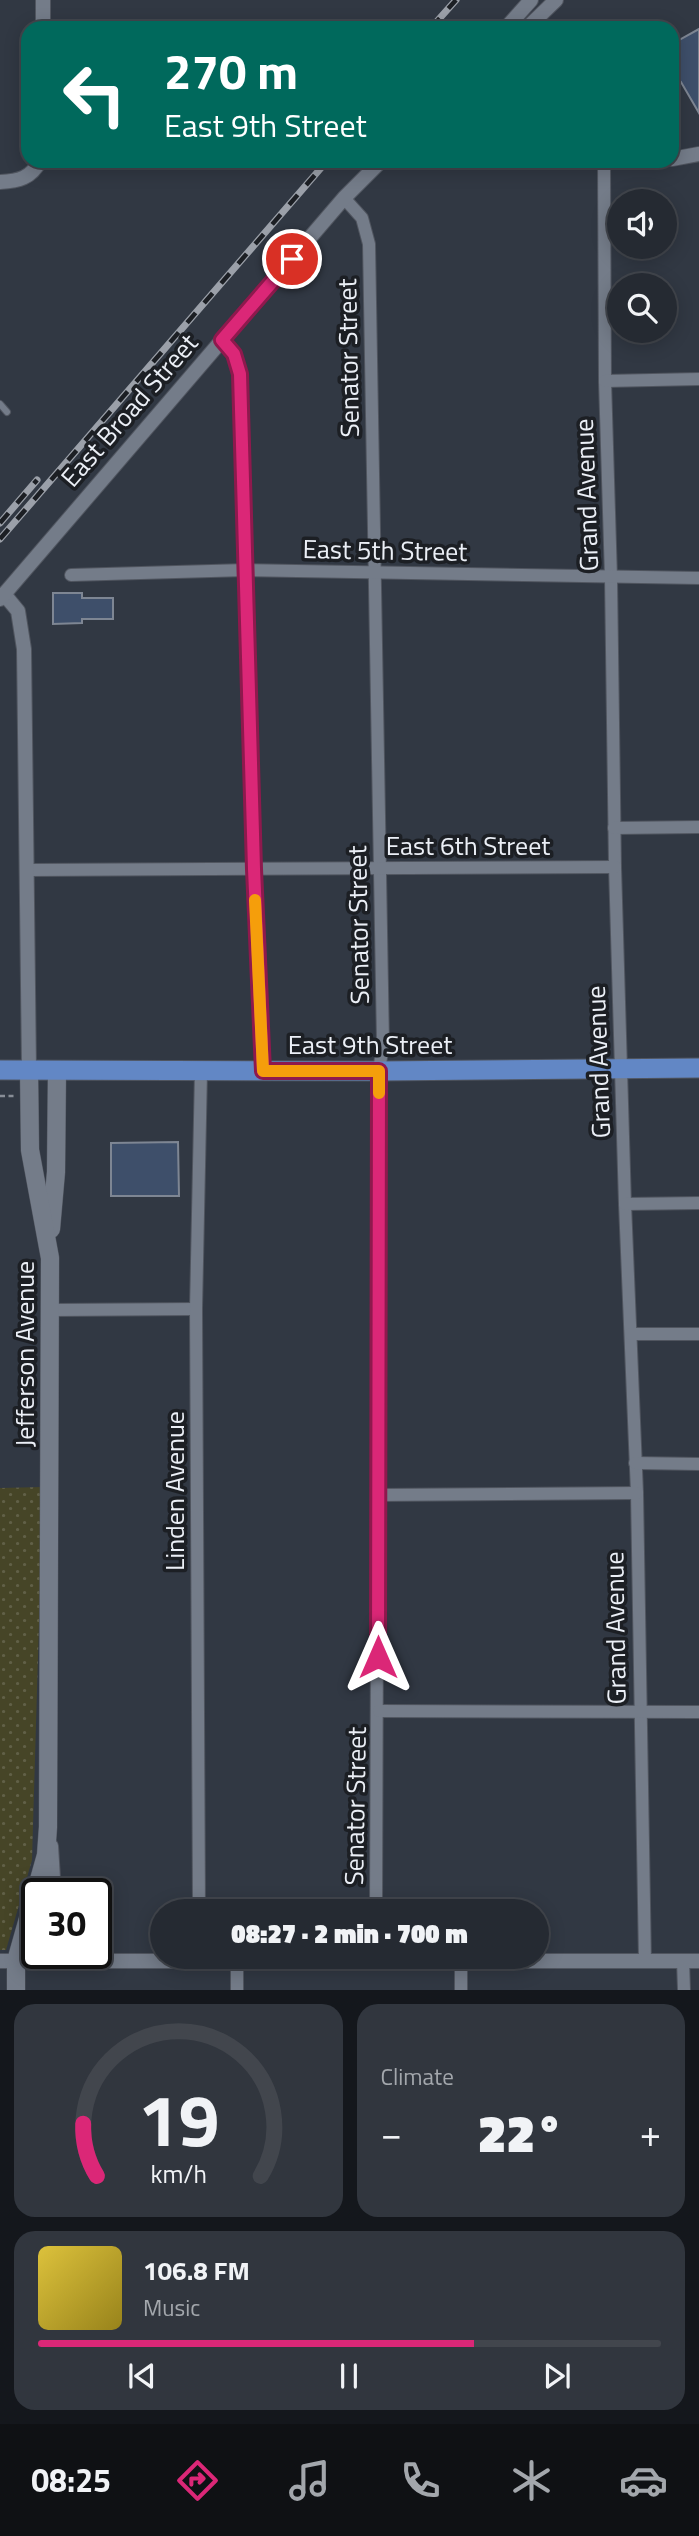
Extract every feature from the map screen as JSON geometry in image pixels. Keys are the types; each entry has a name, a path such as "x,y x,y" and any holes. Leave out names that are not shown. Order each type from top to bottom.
{"main road":[{"name":"East 9th Street","path":"0,1070 699,1068"},
{"name":"Jefferson Avenue","path":"16,1990 8,1961 46,1855 48,1827 50,1246 30,1150 29,1070"},
{"path":"50,1246 55,1191 57,1070"}],"street":[{"path":"43,0 43,21"},
{"path":"512,21 531,0"},
{"path":"534,21 551,4"},
{"path":"542,21 551,4"},
{"path":"679,158 699,154"},
{"path":"0,182 14,181 34,168"},
{"name":"East Broad Street","path":"2,597 344,198 374,168"},
{"name":"Grand Avenue","path":"604,168 614,828 636,1493 645,1962"},
{"name":"Senator Street","path":"344,198 362,218 369,244 383,1044 379,1071 379,1711 376,1899"},
{"path":"222,340 234,354 240,374 254,869 263,1071"},
{"path":"606,381 699,379"},
{"name":"East 5th Street","path":"71,575 246,570 699,578"},
{"name":"Jefferson Avenue","path":"2,597 18,611 24,649 29,1070"},
{"path":"614,828 699,827"},
{"name":"East 6th Street","path":"28,870 615,867"},
{"name":"Linden Avenue","path":"199,1899 196,1309 201,1071"},
{"path":"625,1204 699,1203"},
{"path":"51,1310 196,1309"},
{"path":"631,1334 699,1334"},
{"path":"635,1463 699,1464"},
{"path":"377,1495 636,1493"},
{"path":"379,1711 699,1712"},
{"path":"48,1827 53,1878"},
{"path":"112,1958 150,1958"},
{"path":"549,1961 699,1961"},
{"path":"683,1961 684,1990"},
{"path":"237,1969 237,1990"},
{"path":"461,1969 461,1990"}],"lane":[{"path":"0,404 6,412"}],"shaded area":[{"path":"43,1487 32,1860 27,1878 21,1878 21,1898 6,1950 0,1950 0,1488"}],"building":[{"path":"699,29 699,113 681,82 679,83 679,40"},
{"path":"53,593 82,593 82,598 113,598 113,619 82,619 82,623 53,624"},
{"path":"178,1142 179,1196 111,1196 111,1143"}],"railway":[{"path":"437,21 456,0"},
{"path":"0,539 321,168"},
{"path":"0,523 37,480"}],"slow traffic":[{"path":"255,900 263,1071 379,1071 379,1093"}],"route":[{"path":"292,259 222,340 234,354 240,374 254,869 263,1071 379,1071 378,1657"}]}
